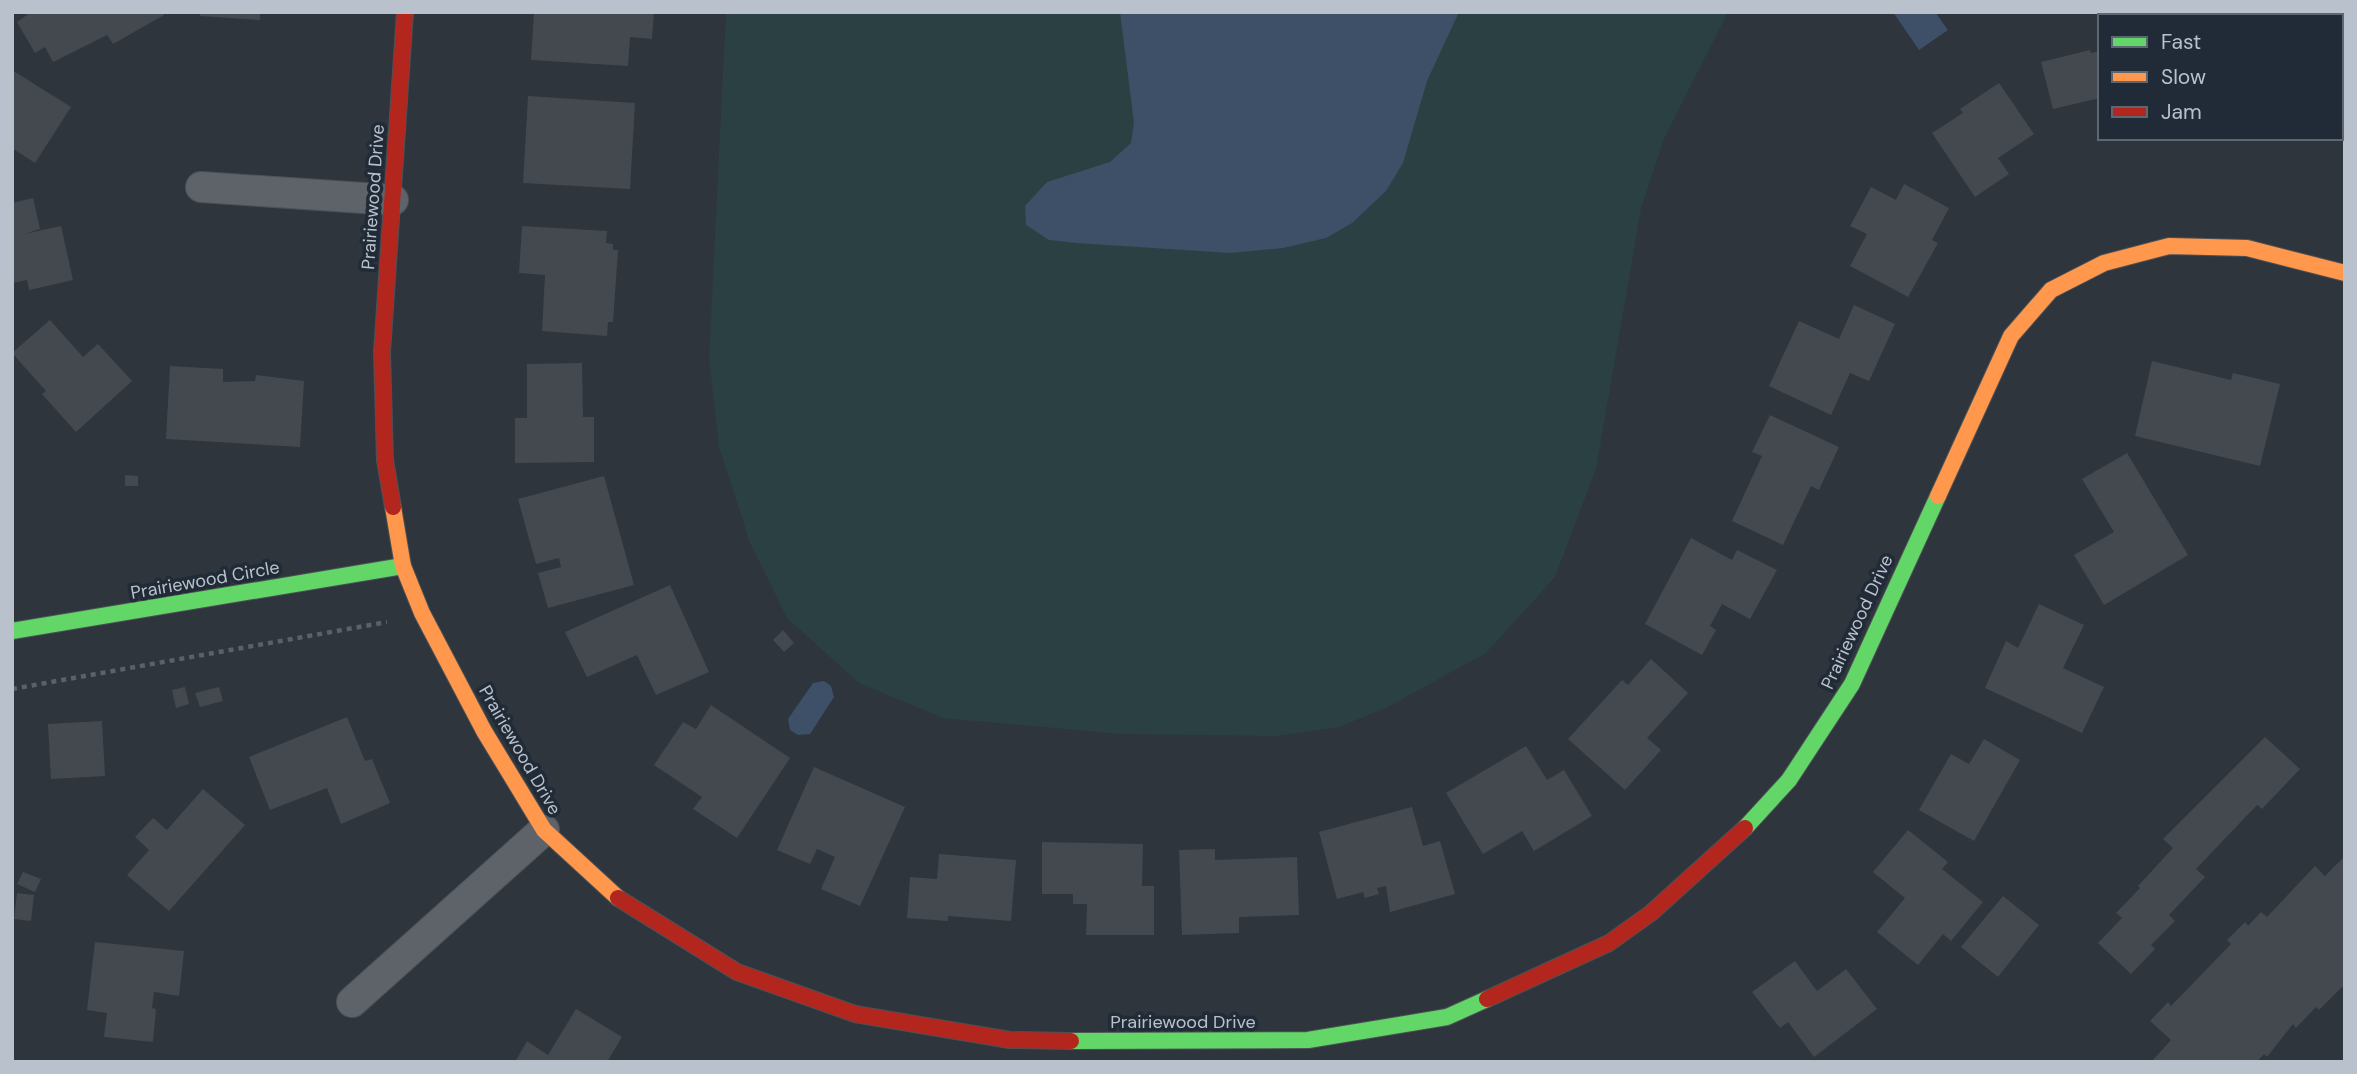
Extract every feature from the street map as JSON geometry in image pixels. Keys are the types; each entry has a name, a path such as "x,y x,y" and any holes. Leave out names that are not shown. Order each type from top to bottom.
{"street":[{"name":"Prairiewood Drive","path":"405,12 382,352 385,460 403,566 422,613 484,731 544,830 616,897 737,972 855,1014 1010,1040 1152,1043 1308,1040 1447,1017 1609,943 1651,913 1733,841 1789,780 1852,684 2011,336 2051,290 2104,263 2169,246 2247,248 2345,273"},
{"path":"201,187 393,200"},
{"name":"Prairiewood Circle","path":"12,631 403,566"},
{"path":"352,1002 544,830"}],"path":[{"path":"12,689 399,620"}],"green space":[{"path":"726,12 1728,12 1664,139 1641,209 1596,469 1555,577 1486,653 1386,708 1339,727 1277,736 1120,734 943,718 859,683 787,618 750,543 719,447 709,359"}],"water":[{"path":"1120,12 1459,12 1427,81 1403,163 1386,191 1352,223 1326,238 1283,248 1230,253 1049,240 1026,225 1025,206 1047,182 1110,162 1131,143 1134,123"},
{"path":"1893,12 1935,12 1948,30 1919,50"},
{"path":"824,681 831,686 834,697 810,734 798,735 790,730 788,719 813,683"}],"building":[{"path":"31,12 163,12 164,15 113,44 107,35 53,62 45,47 35,53 17,22"},
{"path":"200,12 260,12 260,20 200,16"},
{"path":"534,12 654,12 652,39 630,37 628,66 531,60"},
{"path":"2090,50 2091,53 2098,51 2098,98 2053,109 2041,62"},
{"path":"12,70 71,107 35,163 12,148"},
{"path":"1999,83 2034,134 1998,158 2009,174 1975,197 1932,133 1963,113 1960,109"},
{"path":"528,96 635,103 630,189 523,183"},
{"path":"1904,184 1949,208 1932,240 1938,243 1908,297 1850,266 1867,234 1850,226 1871,187 1896,200"},
{"path":"33,198 40,229 24,234 61,226 73,280 29,290 27,280 12,283 12,203"},
{"path":"522,226 607,231 606,243 613,244 613,250 618,250 613,322 608,322 607,336 542,331 545,275 519,273"},
{"path":"1854,305 1895,324 1869,381 1850,373 1831,415 1769,386 1799,321 1839,339"},
{"path":"50,320 83,357 98,344 132,381 76,432 42,394 46,391 12,353"},
{"path":"2152,361 2231,380 2233,373 2280,384 2260,466 2135,436"},
{"path":"582,363 583,417 594,417 594,462 515,463 515,418 527,418 527,364"},
{"path":"170,366 223,369 223,382 255,381 256,375 304,381 300,447 166,439"},
{"path":"1770,415 1839,447 1819,490 1811,486 1783,545 1732,521 1762,456 1752,452"},
{"path":"2127,453 2188,555 2104,605 2074,555 2114,532 2082,479"},
{"path":"125,475 138,476 138,486 125,486"},
{"path":"604,476 634,585 548,608 538,573 561,567 559,558 536,564 518,499"},
{"path":"1691,538 1732,560 1737,550 1777,570 1750,619 1722,604 1710,626 1716,630 1702,655 1645,624"},
{"path":"670,585 709,672 656,695 637,655 587,677 565,632"},
{"path":"2039,604 2084,625 2063,668 2104,687 2082,733 1985,688 2006,641 2018,648"},
{"path":"783,630 794,643 784,652 773,640"},
{"path":"1651,659 1688,693 1647,738 1661,750 1625,790 1568,739 1622,680 1628,685"},
{"path":"185,687 189,704 176,708 172,690"},
{"path":"219,687 223,701 200,707 195,693"},
{"path":"711,705 790,758 737,838 693,809 702,797 654,765 683,722 696,729"},
{"path":"347,717 365,761 372,759 390,803 341,824 327,788 270,810 249,757"},
{"path":"102,721 105,776 51,779 48,724"},
{"path":"2265,737 2300,769 2262,809 2257,805 2196,869 2205,877 2169,915 2175,921 2151,945 2155,949 2131,974 2098,943 2122,918 2116,913 2173,848 2163,839"},
{"path":"1984,739 2020,760 1974,841 1919,810 1951,754 1969,764"},
{"path":"1526,746 1547,780 1564,770 1592,816 1534,851 1522,831 1483,854 1446,793"},
{"path":"814,767 905,807 860,906 821,889 835,857 817,849 810,864 777,850"},
{"path":"203,789 245,825 169,911 127,875 149,850 135,837 153,818 167,830"},
{"path":"1412,807 1423,846 1440,841 1455,894 1390,912 1386,886 1377,888 1379,894 1365,898 1363,892 1337,899 1319,832"},
{"path":"1908,830 1948,862 1942,869 1983,902 1951,941 1943,934 1918,965 1877,932 1905,898 1873,872"},
{"path":"1042,842 1143,844 1142,886 1154,886 1154,935 1086,935 1087,904 1073,904 1073,894 1042,894"},
{"path":"1215,849 1215,860 1297,857 1299,915 1239,917 1239,933 1182,935 1179,850"},
{"path":"939,854 1016,860 1011,921 948,916 948,921 907,918 910,877 937,879"},
{"path":"2345,856 2345,984 2319,1010 2316,1007 2296,1028 2293,1024 2267,1057 2264,1054 2257,1062 2151,1062 2171,1040 2150,1021 2168,1002 2171,1006 2231,944 2227,940 2245,922 2248,926 2261,912 2267,917 2315,866 2325,876"},
{"path":"23,872 41,879 35,892 17,884"},
{"path":"17,893 34,895 31,921 14,919"},
{"path":"2003,896 2039,925 1998,977 1961,947"},
{"path":"95,942 184,951 179,996 154,992 152,1008 156,1009 153,1042 104,1037 107,1013 87,1010"},
{"path":"1795,961 1817,991 1846,969 1877,1009 1814,1057 1788,1022 1780,1028 1752,992"},
{"path":"576,1009 622,1037 607,1062 515,1062 527,1041 548,1055"}],"traffic: fast":[{"path":"1745,828 1789,780 1852,684 1938,496"},
{"path":"12,631 403,566"},
{"path":"1071,1041 1308,1040 1447,1017 1487,999"}],"traffic: slow":[{"path":"1938,496 2011,336 2051,290 2104,263 2169,246 2247,248 2345,273"},
{"path":"393,507 403,566 422,613 484,731 544,830 618,898"}],"traffic: jam":[{"path":"393,507 385,460 382,352 405,12"},
{"path":"1487,999 1609,943 1651,913 1745,828"},
{"path":"618,898 737,972 855,1014 1010,1040 1071,1041"}]}
